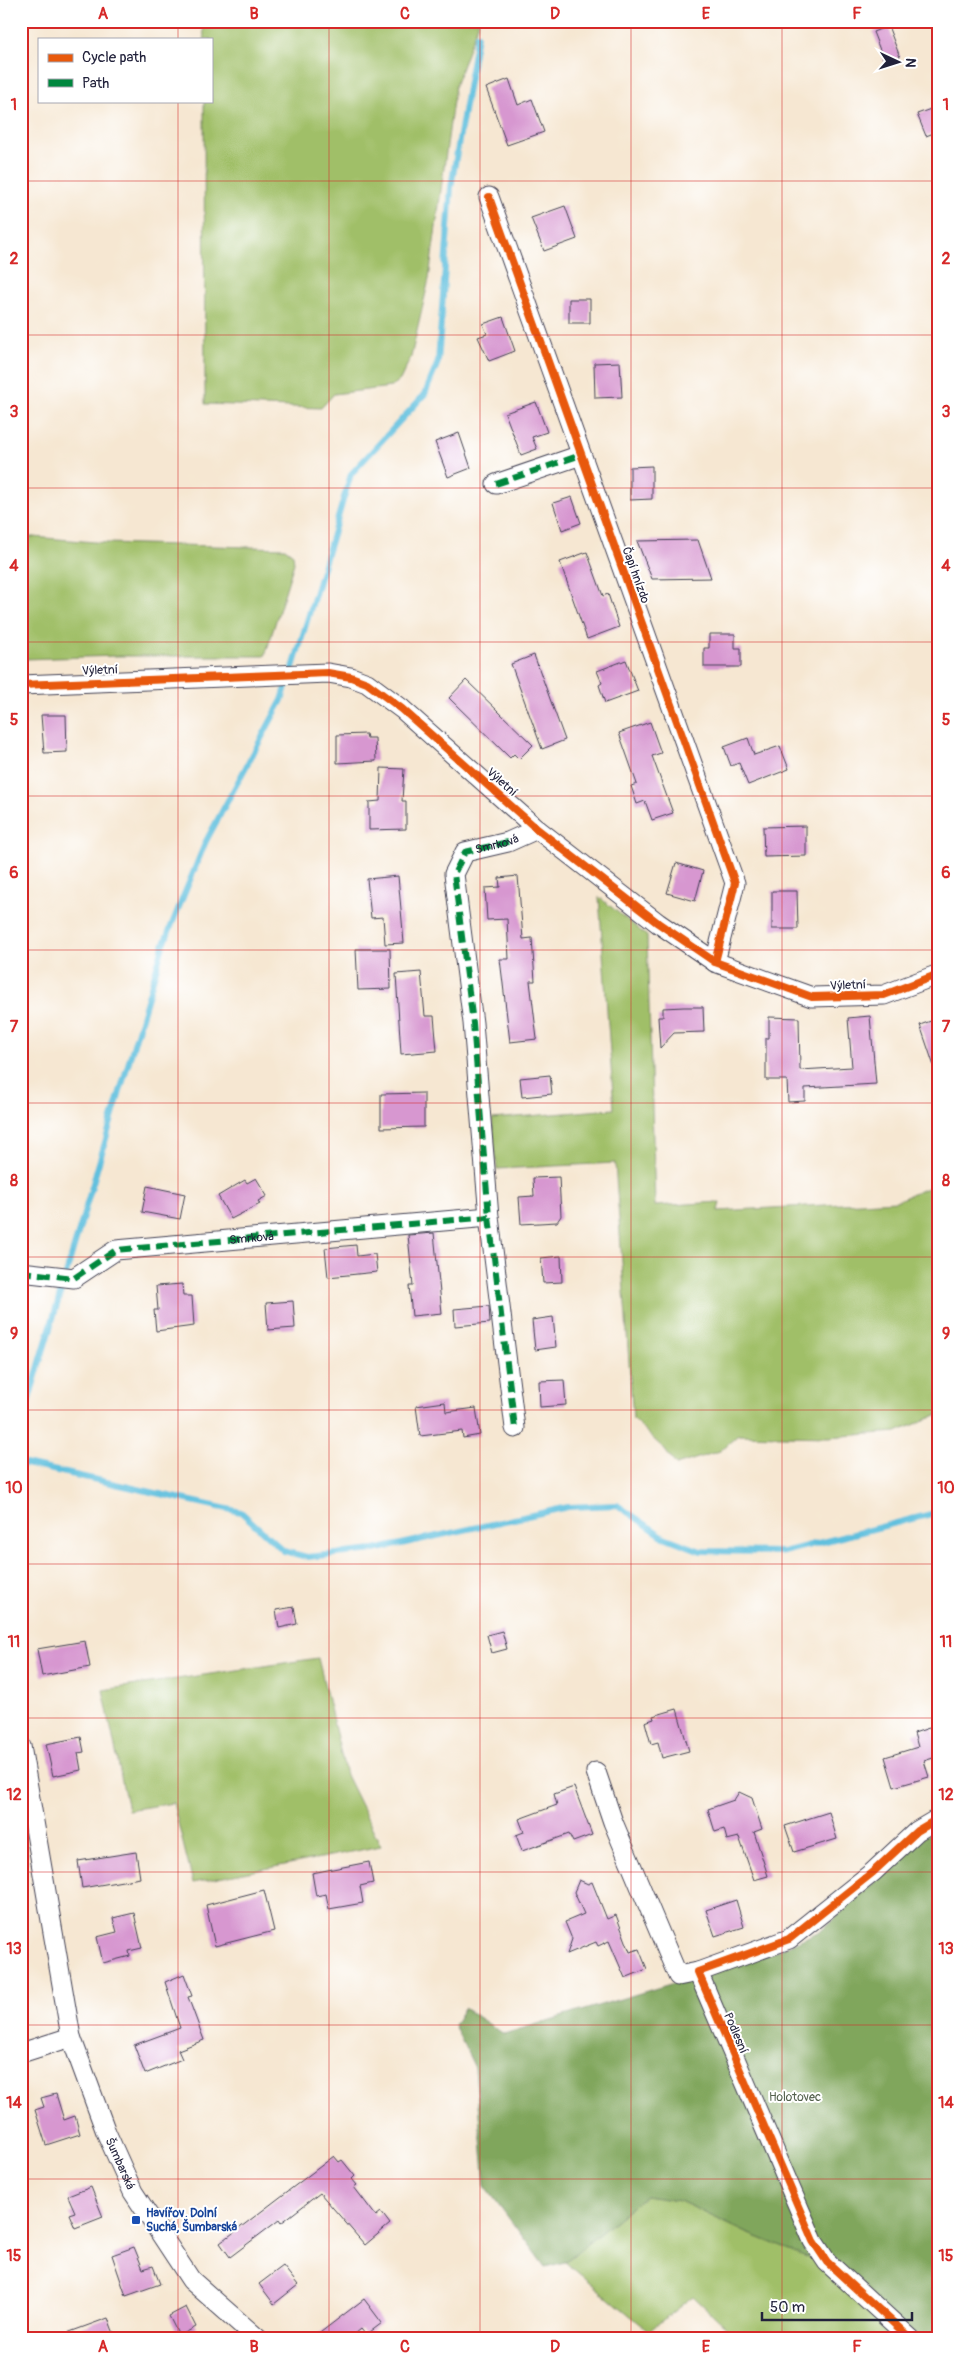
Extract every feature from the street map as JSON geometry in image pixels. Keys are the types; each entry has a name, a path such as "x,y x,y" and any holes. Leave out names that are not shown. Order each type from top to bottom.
{"street":[{"name":"Čapí hnízdo","path":"489,197 735,883 715,962"},
{"path":"496,484 581,455"},
{"name":"Výletní","path":"21,685 328,673 351,677 367,683 402,709 537,829 658,923 715,962 812,997 847,998 884,995 939,974"},
{"name":"Smrková","path":"515,1428 489,1217 474,1023 454,874 465,852 508,842 537,829"},
{"name":"Smrková","path":"21,1272 74,1278 116,1250 489,1217"},
{"name":"Šumbarská","path":"21,1746 26,1800 72,2037 106,2132 133,2192 191,2280 258,2339"},
{"path":"596,1772 614,1822 678,1976 698,1972 789,1939 873,1872 917,1830 939,1818"},
{"name":"Podlesní","path":"698,1972 813,2241 827,2262 910,2339"},
{"path":"21,2053 72,2037"}],"green space":[{"path":"203,21 479,21 455,86 429,279 411,357 400,380 391,387 334,394 321,408 205,404 204,102 212,102 212,38 204,38"},
{"path":"21,536 107,543 285,548 293,554 294,563 265,656 116,656 25,659 21,604"},
{"path":"599,897 647,936 655,1206 720,1202 718,1211 896,1201 939,1183 939,1414 897,1432 828,1437 738,1435 720,1451 676,1465 664,1449 633,1419 615,1163 497,1169 492,1119 614,1109"},
{"path":"318,1658 346,1775 381,1846 193,1883 173,1803 128,1810 103,1690"},
{"name":"Holotovec","path":"939,1828 939,2339 906,2339 824,2264 747,2233 680,2201 645,2196 565,2262 545,2267 485,2186 475,2068 454,2025 464,2008 504,2034 770,1954 822,1930 923,1837"},
{"path":"645,2196 680,2201 747,2233 824,2264 903,2339 739,2339 693,2296 649,2331 565,2262"}],"building":[{"path":"888,26 900,57 885,63 873,32"},
{"path":"509,79 518,105 532,99 544,132 507,145 486,88"},
{"path":"939,106 939,131 926,136 917,114"},
{"path":"565,206 577,239 544,251 531,218"},
{"path":"569,299 590,299 590,323 569,323"},
{"path":"503,317 515,351 489,361 478,337 487,334 483,324"},
{"path":"620,362 622,397 595,398 594,363"},
{"path":"536,402 547,432 532,437 537,449 521,455 505,413"},
{"path":"459,433 471,468 448,477 435,442"},
{"path":"652,466 652,499 630,500 630,467"},
{"path":"572,497 581,523 562,530 553,503"},
{"path":"698,540 711,578 652,579 637,541"},
{"path":"587,552 603,596 608,594 619,627 587,639 560,562"},
{"path":"709,634 735,634 735,648 741,648 741,667 704,667 704,648 709,648"},
{"path":"534,655 565,740 542,749 511,664"},
{"path":"626,660 638,691 605,703 599,685 602,683 597,671"},
{"path":"466,680 533,745 519,759 514,754 510,758 449,698"},
{"path":"41,715 66,715 67,752 44,753"},
{"path":"650,722 661,753 652,756 673,813 652,820 645,801 637,804 631,786 637,784 619,733"},
{"path":"366,734 367,738 375,738 376,761 337,763 337,735"},
{"path":"748,738 754,755 780,746 789,769 748,785 739,763 731,766 724,747"},
{"path":"381,768 404,769 402,801 406,801 406,829 369,830 369,802 380,801"},
{"path":"806,826 806,856 764,857 763,827"},
{"path":"676,863 703,871 695,901 667,893"},
{"path":"398,876 404,943 385,944 383,917 371,918 367,879"},
{"path":"518,876 523,939 532,938 535,981 530,981 537,1039 510,1042 500,959 509,959 507,919 487,920 485,888 500,887 499,878"},
{"path":"772,891 797,891 798,929 772,929"},
{"path":"356,949 390,949 391,989 358,990"},
{"path":"421,972 425,1016 434,1016 437,1051 401,1054 396,974"},
{"path":"703,1007 704,1032 674,1033 660,1048 658,1017 663,1017 663,1008"},
{"path":"870,1016 876,1084 805,1088 805,1101 788,1102 787,1080 766,1080 766,1038 769,1038 769,1017 799,1018 800,1070 852,1067 848,1018"},
{"path":"939,1018 939,1072 936,1072 920,1025"},
{"path":"550,1075 552,1094 522,1097 520,1078"},
{"path":"424,1093 424,1127 381,1128 381,1094"},
{"path":"559,1177 561,1216 557,1222 521,1224 519,1197 534,1196 533,1178"},
{"path":"256,1178 267,1196 258,1201 260,1204 231,1219 218,1196 245,1180 247,1183"},
{"path":"147,1186 185,1194 180,1219 142,1212"},
{"path":"434,1233 442,1313 412,1316 409,1286 413,1286 408,1235"},
{"path":"356,1245 357,1256 375,1254 377,1272 328,1277 325,1248"},
{"path":"561,1256 562,1282 543,1283 541,1258"},
{"path":"182,1284 183,1296 192,1296 194,1326 156,1331 154,1310 158,1310 156,1286"},
{"path":"293,1301 295,1328 268,1330 266,1303"},
{"path":"489,1306 490,1323 455,1326 454,1309"},
{"path":"553,1317 556,1347 535,1350 532,1320"},
{"path":"564,1380 566,1405 540,1407 539,1381"},
{"path":"445,1402 446,1412 476,1408 480,1435 463,1438 462,1431 420,1436 416,1406"},
{"path":"294,1607 297,1624 279,1628 276,1610"},
{"path":"502,1631 507,1649 492,1653 487,1635"},
{"path":"85,1641 90,1667 42,1676 37,1649"},
{"path":"677,1709 689,1751 662,1758 658,1742 651,1744 645,1722 654,1719 653,1716"},
{"path":"932,1727 939,1748 939,1756 924,1761 929,1777 894,1787 885,1757 918,1747 914,1733"},
{"path":"81,1737 84,1752 78,1753 81,1770 53,1776 46,1744"},
{"path":"574,1787 592,1835 573,1842 569,1834 522,1851 516,1835 524,1832 519,1819 557,1805 554,1794"},
{"path":"739,1792 752,1798 762,1829 754,1832 768,1876 754,1880 739,1837 727,1840 724,1829 715,1832 708,1809 734,1800"},
{"path":"829,1812 837,1839 794,1852 785,1826"},
{"path":"136,1852 140,1878 82,1888 78,1861"},
{"path":"369,1862 373,1883 360,1886 363,1903 329,1909 326,1894 316,1896 312,1873"},
{"path":"579,1880 588,1884 592,1882 607,1919 616,1915 630,1952 639,1949 647,1969 625,1978 609,1941 598,1946 596,1942 567,1954 572,1939 565,1922 584,1914 574,1892"},
{"path":"264,1890 274,1931 215,1946 206,1905"},
{"path":"736,1900 744,1927 715,1936 706,1910"},
{"path":"134,1913 142,1948 129,1951 130,1956 103,1963 97,1937 117,1932 113,1918"},
{"path":"184,1974 192,1996 188,1997 204,2040 178,2050 182,2059 145,2074 134,2045 180,2028 165,1982"},
{"path":"56,2094 64,2120 75,2116 80,2134 46,2145 35,2110 44,2107 41,2098"},
{"path":"334,2156 339,2162 342,2160 355,2176 352,2179 357,2185 354,2187 376,2216 381,2212 390,2224 365,2245 320,2193 281,2223 279,2220 230,2257 220,2243"},
{"path":"91,2187 103,2217 75,2228 69,2214 75,2212 68,2196"},
{"path":"134,2247 143,2269 153,2266 160,2284 126,2296 112,2255"},
{"path":"283,2266 298,2285 274,2304 259,2284"},
{"path":"364,2299 382,2323 366,2335 361,2329 349,2339 312,2339"},
{"path":"186,2307 196,2327 179,2336 169,2316"},
{"path":"108,2318 116,2339 56,2339 56,2337"}],"waterway":[{"path":"292,671 351,474 425,394 438,362 451,187 477,35"},
{"path":"21,1418 25,1413 163,946 206,841 282,700 289,677"},
{"path":"21,1463 241,1512 284,1551 307,1557 374,1550 568,1507 617,1505 664,1537 701,1551 783,1552 939,1512"}],"marked path":[{"path":"496,484 581,455"},
{"path":"508,842 465,852 454,874 473,1023 489,1217 515,1428"},
{"path":"21,1272 74,1278 116,1250 489,1217"}],"cycle path":[{"path":"489,197 735,883 715,962"},
{"path":"21,685 328,673 351,677 367,683 402,709 537,829 658,923 715,962 812,997 884,995 939,974"},
{"path":"911,2339 827,2262 813,2241 698,1972 789,1939 873,1872 917,1831 939,1818"}],"place":[{"name":"Havířov, Dolní Suchá, Šumbarská","path":"136,2220"}]}
